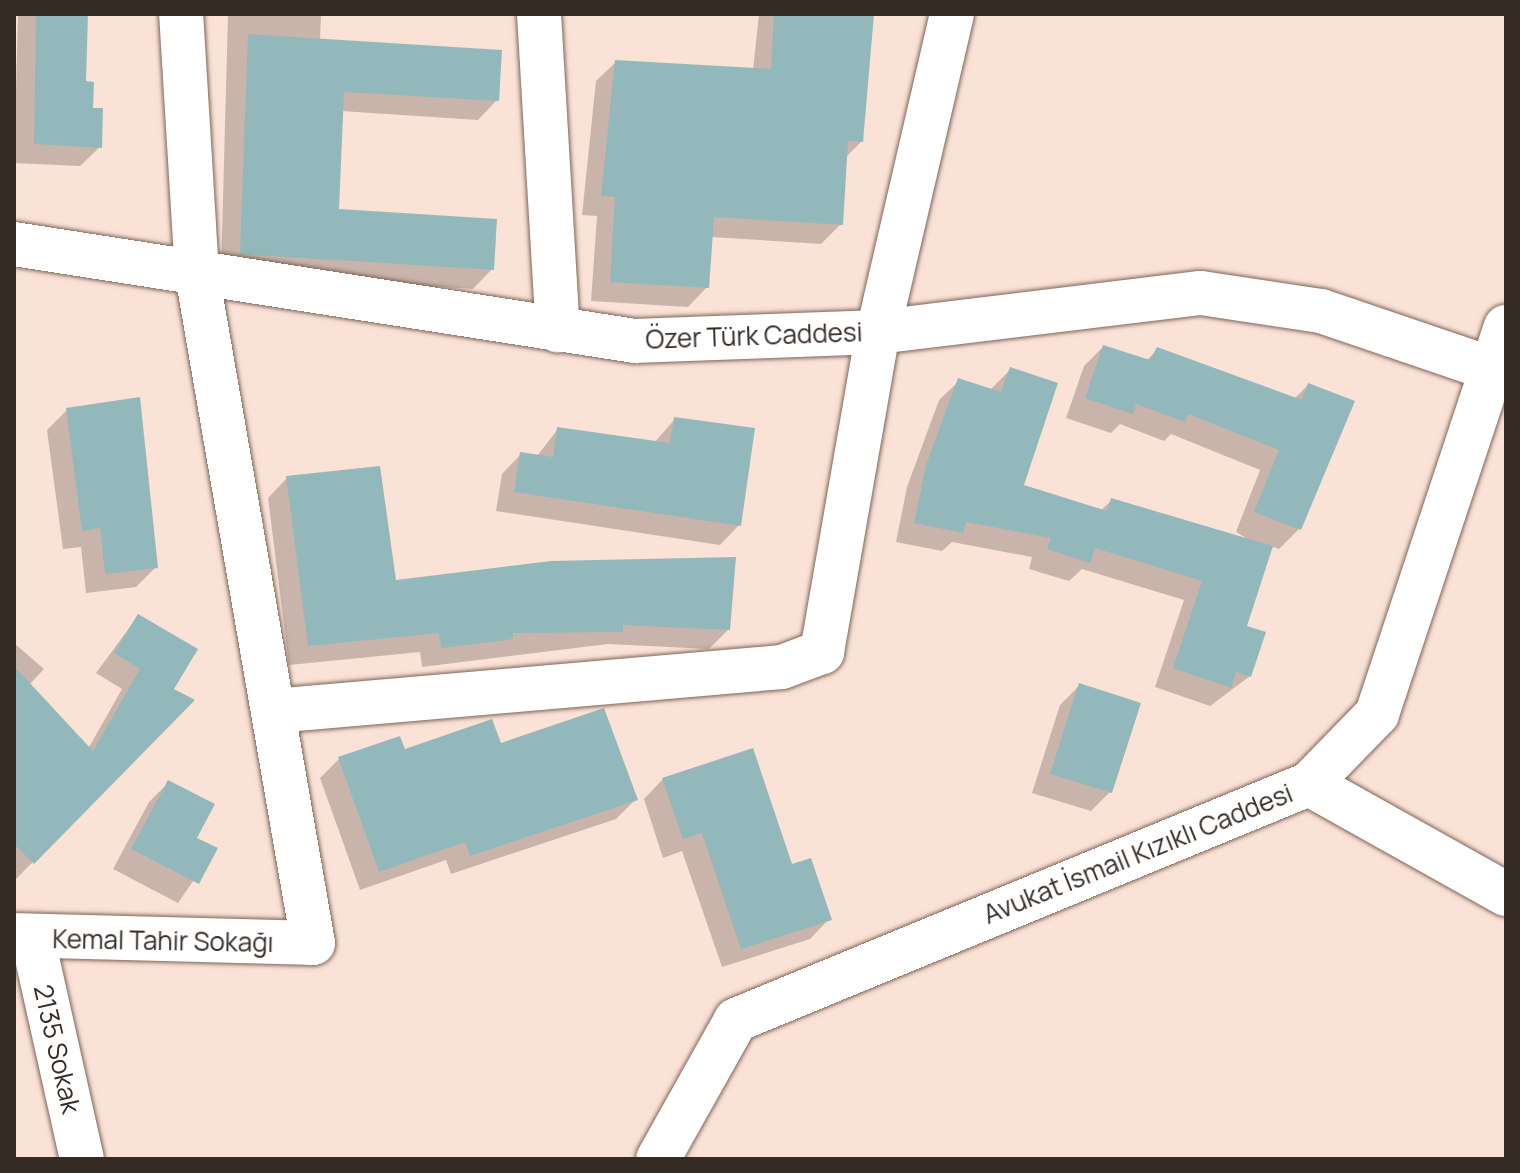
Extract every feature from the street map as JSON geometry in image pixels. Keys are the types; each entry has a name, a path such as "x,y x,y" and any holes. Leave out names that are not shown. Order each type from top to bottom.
{"street":[{"path":"181,14 197,274 273,711 782,667 822,652 878,332 952,14"},
{"path":"539,14 558,330"},
{"name":"Özer Türk Caddesi","path":"14,244 635,341 878,332 1201,293 1321,311 1501,355"},
{"name":"Avukat İsmail Kızıklı Caddesi","path":"658,1159 736,1020 1309,784 1377,714 1501,355"},
{"name":"Kemal Tahir Sokağı","path":"23,938 313,943 273,711"},
{"path":"1309,784 1506,894"},
{"name":"2135 Sokak","path":"23,938 82,1159"}],"building":[{"path":"36,14 88,14 86,81 94,82 93,108 103,108 102,148 34,144"},
{"path":"774,14 874,14 863,142 848,141 843,225 714,217 709,288 610,282 615,197 601,196 615,60 771,69"},
{"path":"248,34 502,50 499,101 344,92 339,209 497,219 494,270 240,254"},
{"path":"1103,345 1150,360 1157,347 1302,400 1308,383 1355,401 1301,530 1254,512 1279,450 1188,414 1185,422 1136,404 1133,414 1085,398"},
{"path":"1010,367 1058,383 1024,485 1107,511 1111,498 1273,546 1247,626 1266,632 1251,677 1236,672 1231,688 1173,668 1202,581 1095,548 1090,563 1047,549 1051,538 966,522 963,533 914,523 926,465 958,378 1001,392"},
{"path":"140,397 158,568 105,574 100,528 82,531 66,408"},
{"path":"674,417 755,428 741,526 514,492 520,452 553,457 557,427 670,443"},
{"path":"380,466 396,580 551,561 736,557 730,630 623,625 623,632 513,633 513,639 441,648 439,633 308,646 286,476"},
{"path":"138,614 198,649 174,689 195,700 34,864 14,844 14,666 93,751 140,669 114,653"},
{"path":"1079,683 1141,703 1112,793 1050,774"},
{"path":"604,708 638,800 470,856 465,842 379,872 338,757 400,736 405,749 492,719 501,743"},
{"path":"753,748 792,864 811,858 832,920 741,949 702,833 683,839 662,778"},
{"path":"168,780 215,804 197,838 218,848 199,884 131,849"}]}
